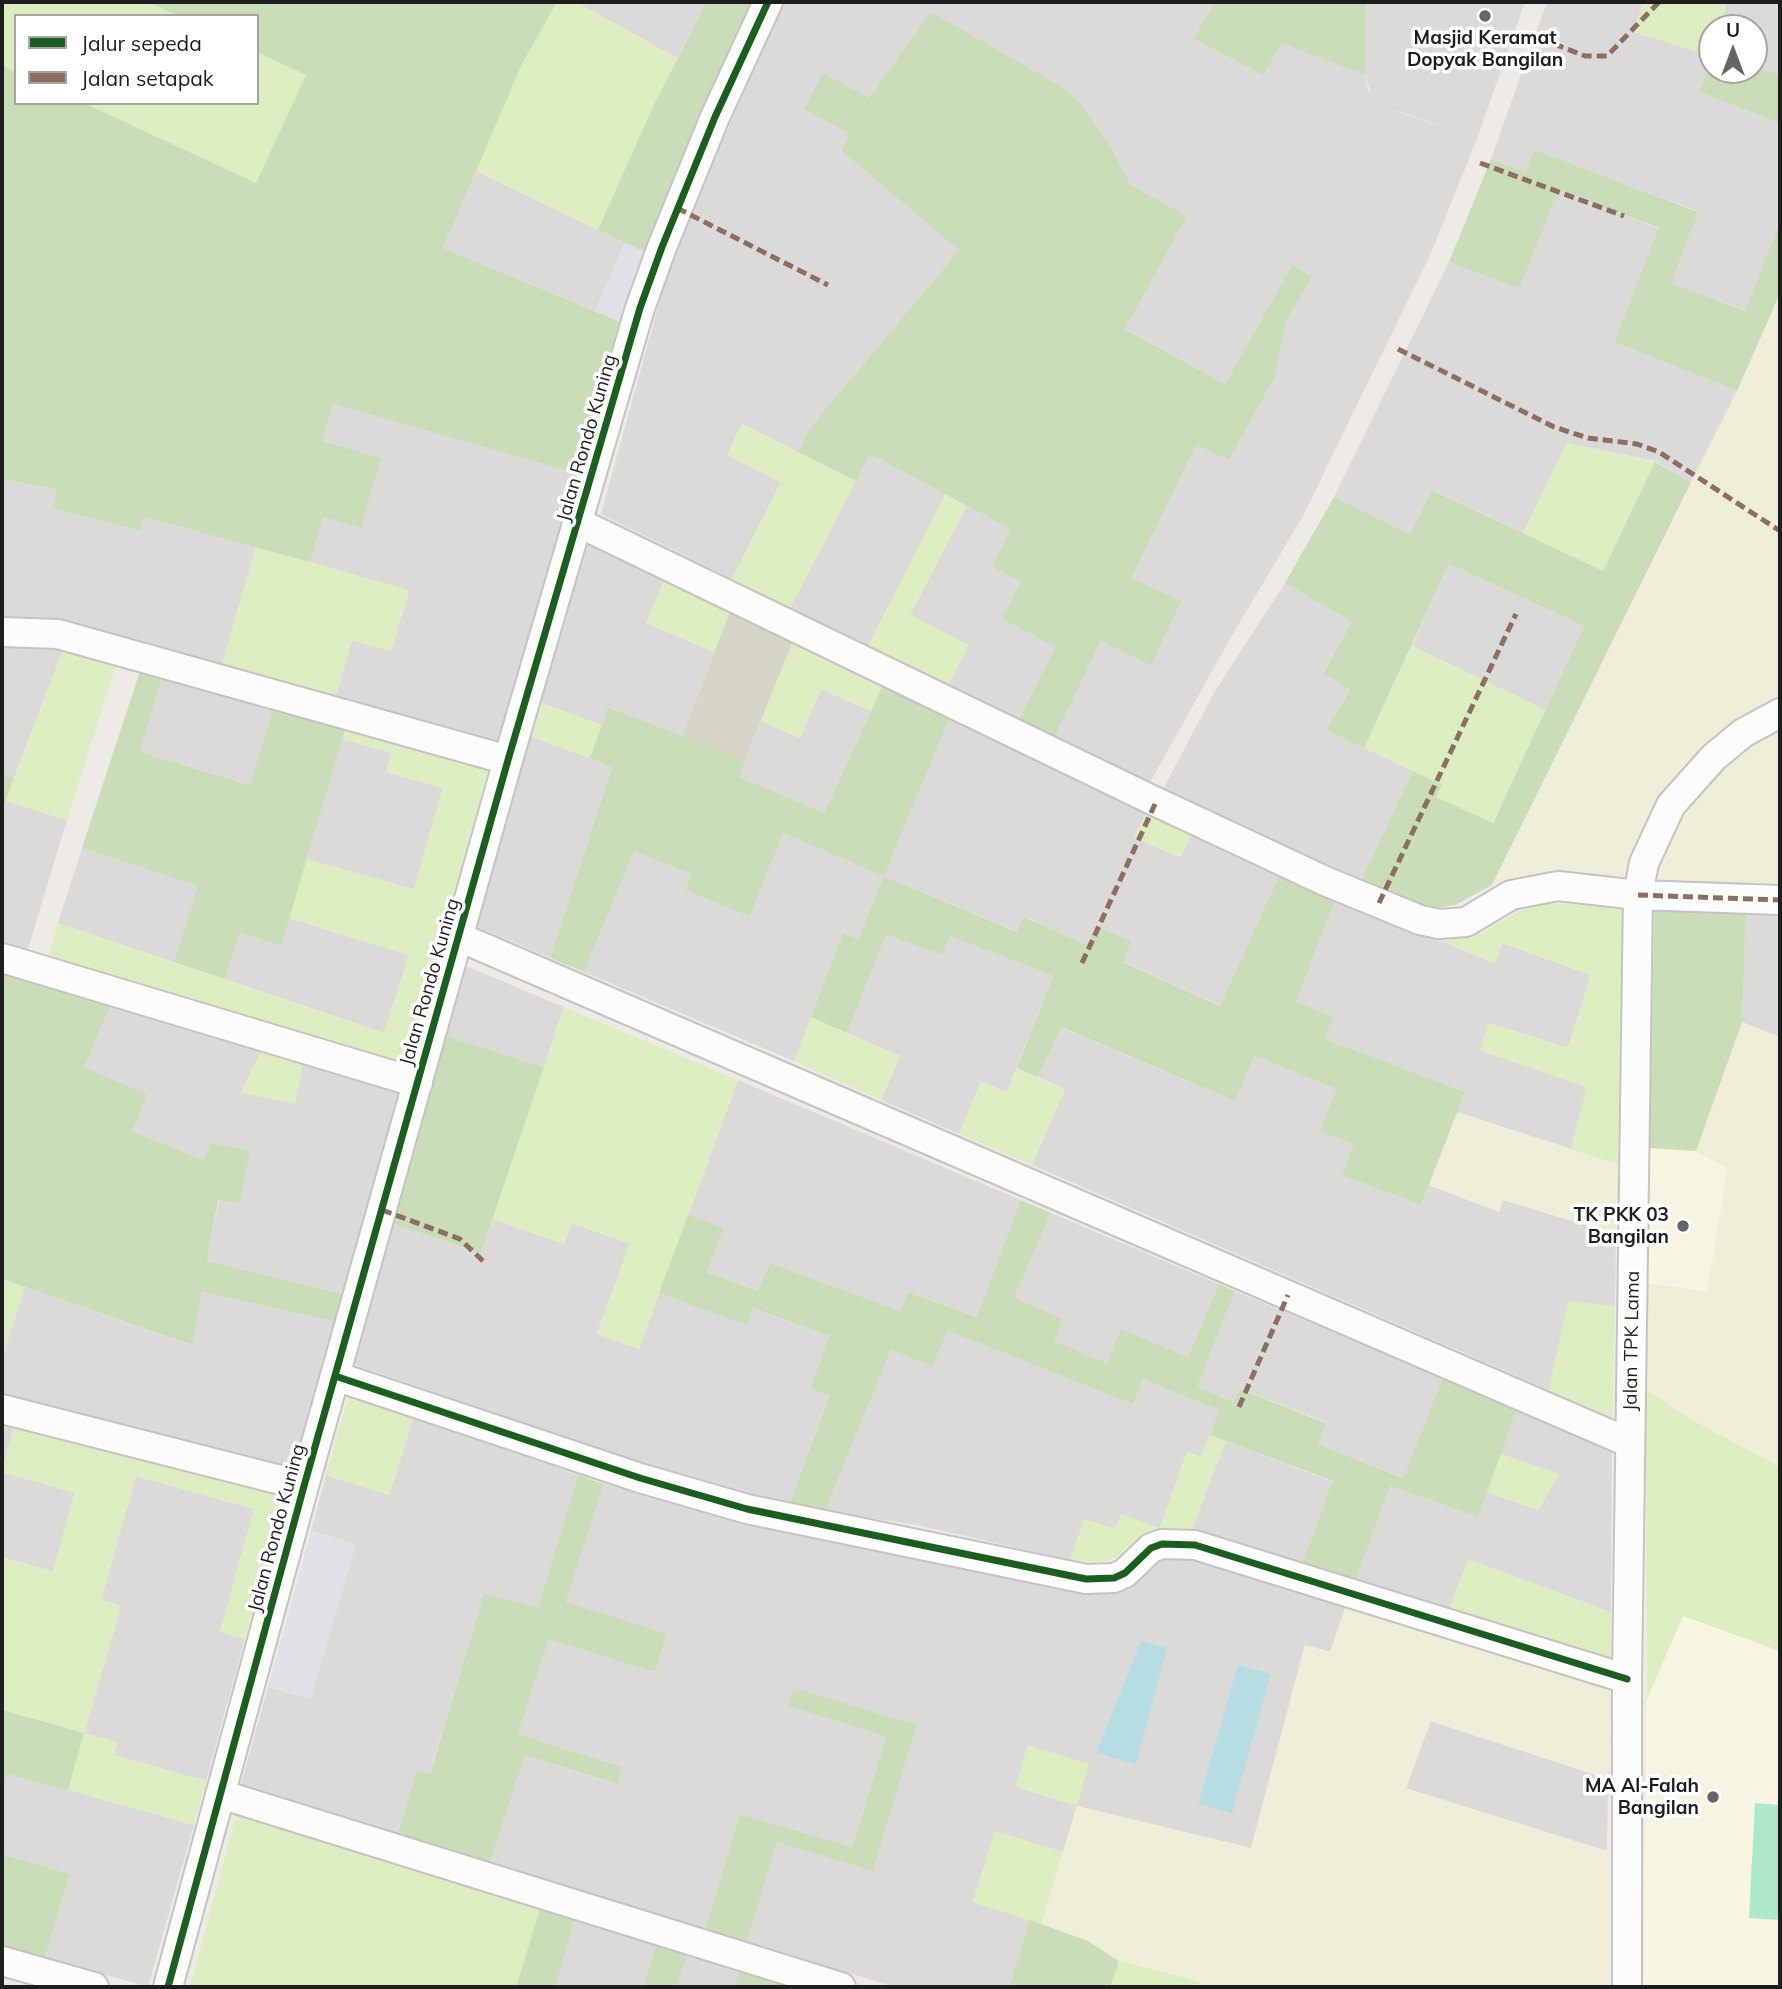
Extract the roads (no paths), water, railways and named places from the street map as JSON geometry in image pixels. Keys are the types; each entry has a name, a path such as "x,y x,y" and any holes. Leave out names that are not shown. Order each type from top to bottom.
{"street":[{"name":"Jalan Rondo Kuning","path":"168,1987 304,1486 508,760 640,308 715,117 768,2"},
{"path":"579,523 1150,799 1325,881 1420,919 1439,924 1466,922 1511,895 1558,886 1638,895 1780,900"},
{"path":"2,632 36,631 71,637 508,760"},
{"name":"Jalan TPK Lama","path":"1627,1987 1627,1679 1638,895 1644,863 1671,804 1714,757 1743,733 1780,713"},
{"path":"459,937 1630,1443"},
{"path":"2,958 418,1083"},
{"path":"335,1376 640,1478 747,1510 932,1545 1086,1579 1114,1578 1125,1573 1151,1548 1162,1544 1195,1545 1627,1679"},
{"path":"2,1409 304,1486"},
{"path":"220,1794 841,1987"},
{"path":"2,1961 94,1987"}],"water":[{"path":"1141,1641 1167,1648 1136,1764 1096,1753"},
{"path":"1238,1665 1271,1674 1232,1813 1198,1804"}],"place":[{"name":"Masjid Keramat Dopyak Bangilan","path":"1485,16"},
{"name":"TK PKK 03 Bangilan","path":"1683,1226"},
{"name":"MA Al-Falah Bangilan","path":"1713,1797"}]}
